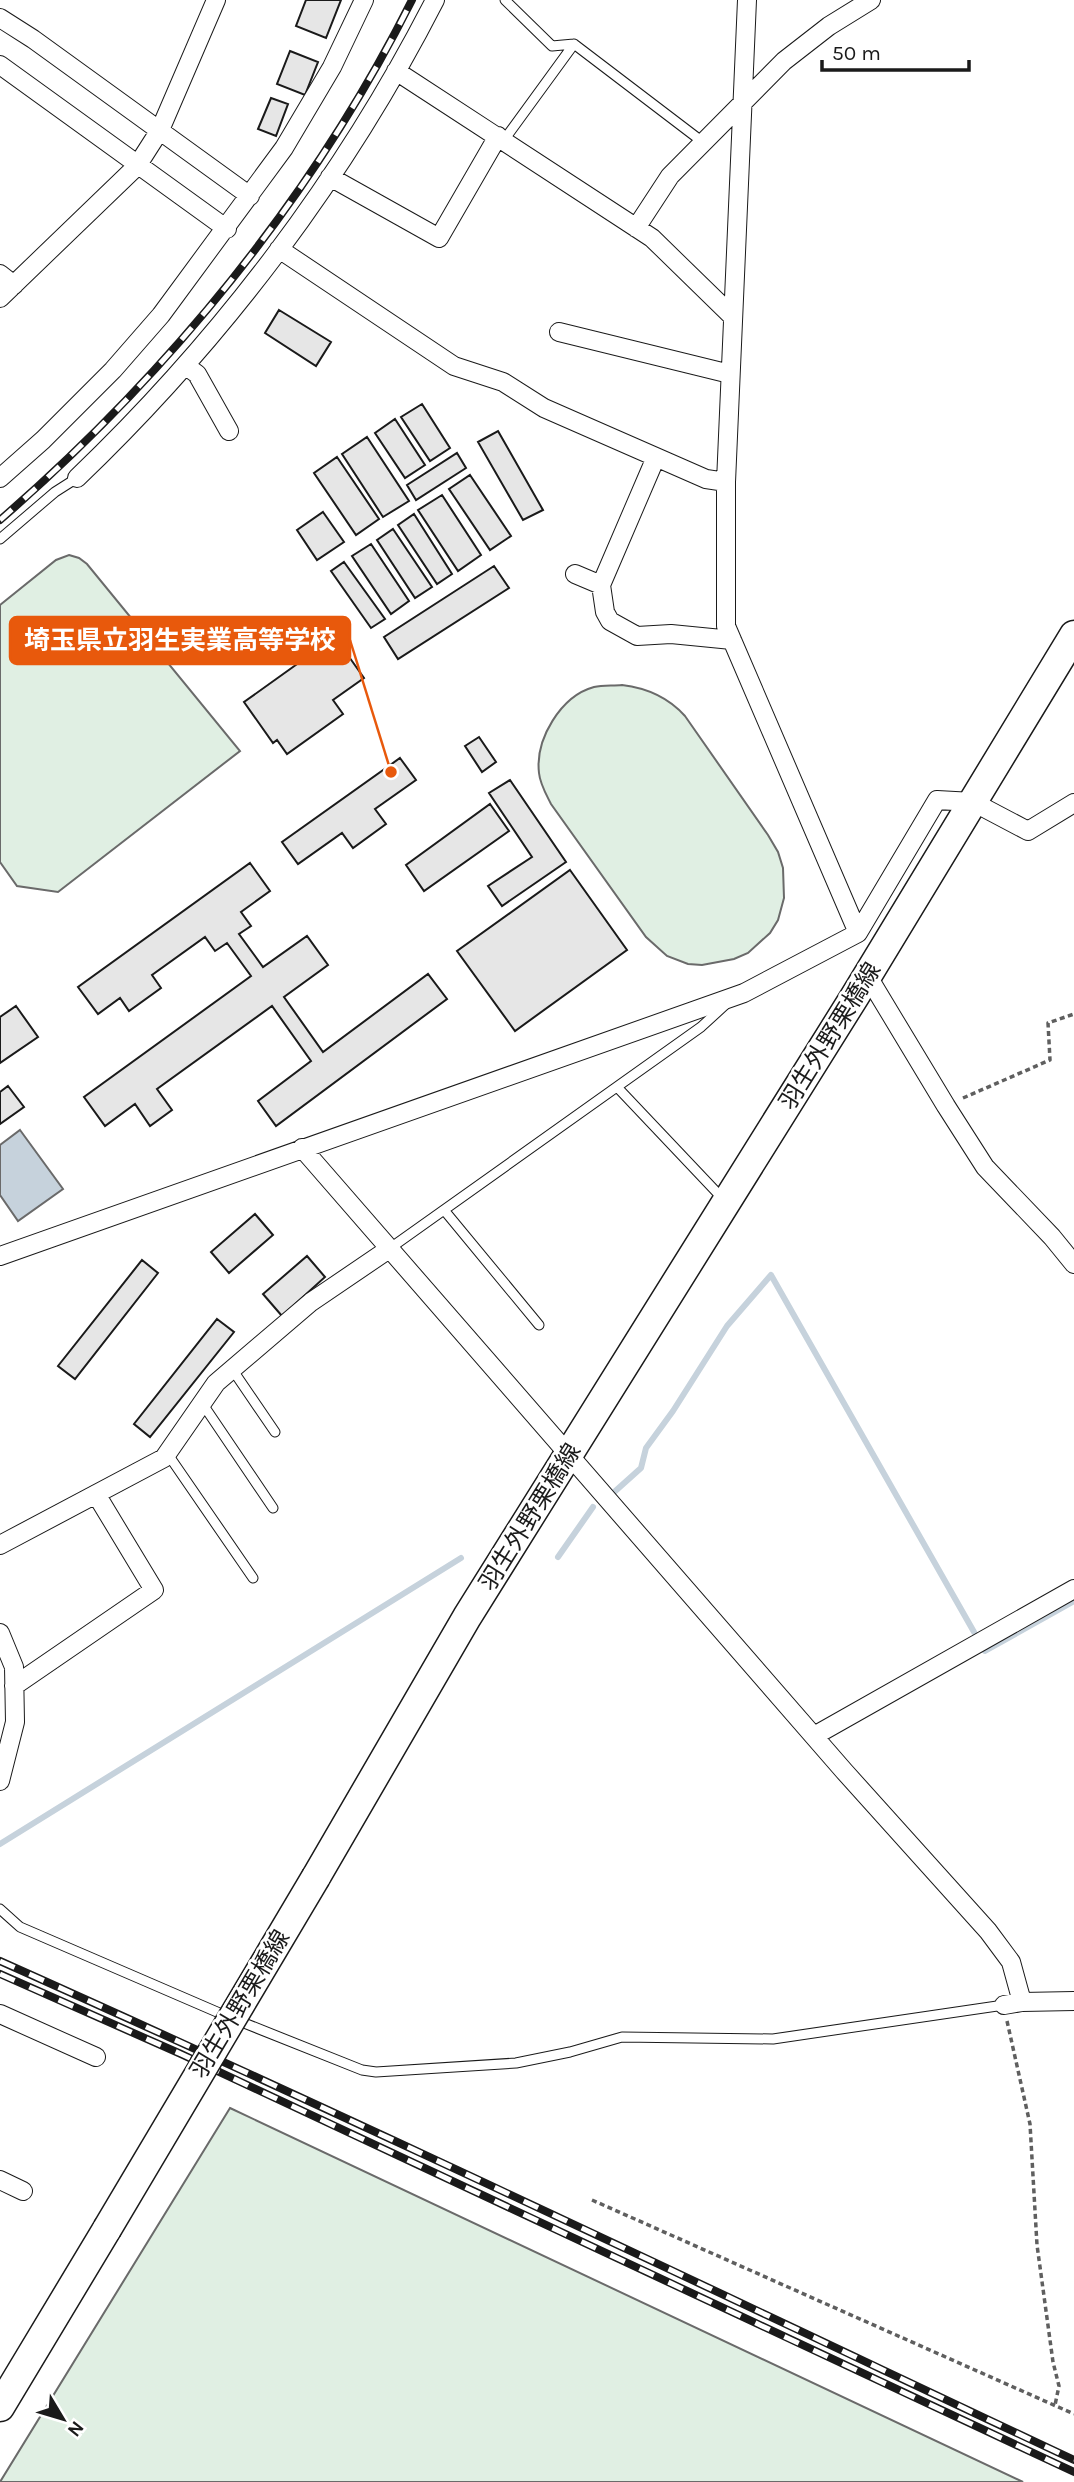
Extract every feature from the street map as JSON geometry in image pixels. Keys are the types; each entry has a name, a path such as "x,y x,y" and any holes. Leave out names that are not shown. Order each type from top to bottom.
{"main road":[{"name":"羽生外野栗橋線","path":"0,2407 316,1877 467,1617 867,975 1074,635"}],"street":[{"path":"0,298 7,280 137,166 160,130 216,0"},
{"path":"0,478 43,440 113,370 161,315 227,229 310,106 364,0"},
{"path":"77,478 186,366 279,249 330,177 396,71 435,0"},
{"path":"747,0 726,482 726,626 858,933"},
{"path":"636,228 670,176 784,61 829,26 871,0"},
{"path":"0,18 250,196"},
{"path":"0,65 227,229"},
{"path":"396,71 652,238 732,316"},
{"path":"330,177 439,238 501,139"},
{"path":"279,249 454,366 503,382 544,408 706,479 726,482"},
{"path":"559,332 730,374"},
{"path":"186,366 197,374 229,431"},
{"path":"656,457 601,585 605,612 611,621 637,636 671,634 732,640"},
{"path":"575,574 601,585"},
{"path":"3,1250 734,997 858,933 937,800 973,802 1027,831 1074,803"},
{"path":"867,975 985,1167 1074,1264"},
{"path":"302,1148 814,1737 988,1931 1011,1962 1022,2002"},
{"path":"0,1545 164,1458 216,1383 311,1302 389,1249"},
{"path":"14,1686 154,1590 96,1494"},
{"path":"814,1737 1074,1590"},
{"path":"0,1633 14,1667 15,1723 0,1781"},
{"path":"1004,2005 1074,2001"},
{"path":"0,2014 96,2057"},
{"path":"0,2180 23,2191"}],"lane":[{"path":"505,0 552,46 574,44 704,143"},
{"path":"501,139 574,44"},
{"path":"0,539 55,492 77,478"},
{"path":"389,1249 701,1027 734,997"},
{"path":"617,1087 726,1202"},
{"path":"444,1210 539,1325"},
{"path":"232,1369 275,1432"},
{"path":"202,1403 273,1508"},
{"path":"167,1453 253,1578"},
{"path":"0,1909 20,1927 249,2025 362,2070 376,2072 516,2063 570,2052 622,2037 773,2039 1004,2005"}],"path":[{"path":"946,1106 1050,1060 1048,1023 1074,1014"},
{"path":"1004,2005 1030,2124 1037,2245 1053,2362 1059,2386 1055,2405"},
{"path":"592,2200 1074,2414"}],"green space":[{"path":"69,555 87,564 240,751 58,892 17,886 0,862 0,605 56,560"},
{"path":"622,685 640,688 656,695 685,716 778,852 783,868 784,898 778,920 770,933 748,953 734,959 702,965 688,964 667,956 646,937 545,793 540,777 541,746 561,709 571,699 594,687"},
{"path":"230,2108 1023,2482 0,2482"}],"shaded area":[{"path":"20,1130 63,1189 18,1221 0,1195 0,1145"}],"building":[{"path":"306,0 341,0 326,38 296,26"},
{"path":"290,51 318,62 305,95 277,84"},
{"path":"271,98 288,104 276,136 258,129"},
{"path":"279,310 331,342 316,366 265,333"},
{"path":"422,404 450,448 430,461 401,417"},
{"path":"395,419 425,465 405,478 375,433"},
{"path":"498,431 543,510 523,520 478,442"},
{"path":"367,437 409,501 383,517 342,454"},
{"path":"457,453 466,468 416,500 407,485"},
{"path":"337,457 379,519 356,535 314,473"},
{"path":"470,475 511,536 490,550 449,489"},
{"path":"442,495 481,555 458,571 418,510"},
{"path":"323,512 344,542 317,560 297,530"},
{"path":"414,514 452,574 437,584 398,525"},
{"path":"393,529 432,587 415,598 377,540"},
{"path":"371,544 409,601 391,614 352,556"},
{"path":"344,562 385,619 371,628 331,571"},
{"path":"494,566 509,588 398,659 384,637"},
{"path":"335,637 364,678 333,700 343,714 287,754 277,740 273,743 244,702"},
{"path":"479,737 496,762 482,772 465,746"},
{"path":"400,758 416,780 375,809 386,824 353,848 342,833 298,864 282,842"},
{"path":"510,780 566,862 502,906 488,886 532,857 489,793"},
{"path":"490,804 509,831 424,891 406,865"},
{"path":"250,863 270,891 241,912 251,926 239,934 263,967 307,936 328,965 284,997 323,1052 428,974 447,999 276,1126 258,1101 311,1061 272,1006 157,1089 172,1110 150,1126 135,1104 105,1126 84,1097 251,976 227,943 215,951 205,937 152,975 161,988 129,1011 120,998 98,1014 78,987"},
{"path":"570,870 627,950 515,1031 457,951"},
{"path":"16,1006 38,1037 0,1063 0,1017"},
{"path":"8,1086 24,1107 0,1124 0,1092"},
{"path":"255,1214 273,1235 229,1273 211,1252"},
{"path":"307,1256 325,1277 282,1316 263,1294"},
{"path":"142,1260 158,1273 75,1379 58,1366"},
{"path":"217,1319 234,1332 150,1437 134,1424"}],"waterway":[{"path":"612,1494 641,1468 646,1448 727,1326 771,1275 974,1632"},
{"path":"558,1557 593,1507"},
{"path":"0,1844 461,1558"},
{"path":"983,1648 985,1651 1074,1601"}],"railway":[{"path":"0,520 62,464 121,405 178,344 232,280 329,144 373,73 412,0"},
{"path":"0,1961 404,2145 1074,2460"},
{"path":"0,1974 181,2054 1074,2472"}],"place":[{"name":"埼玉県立羽生実業高等学校","path":"391,772"}]}
